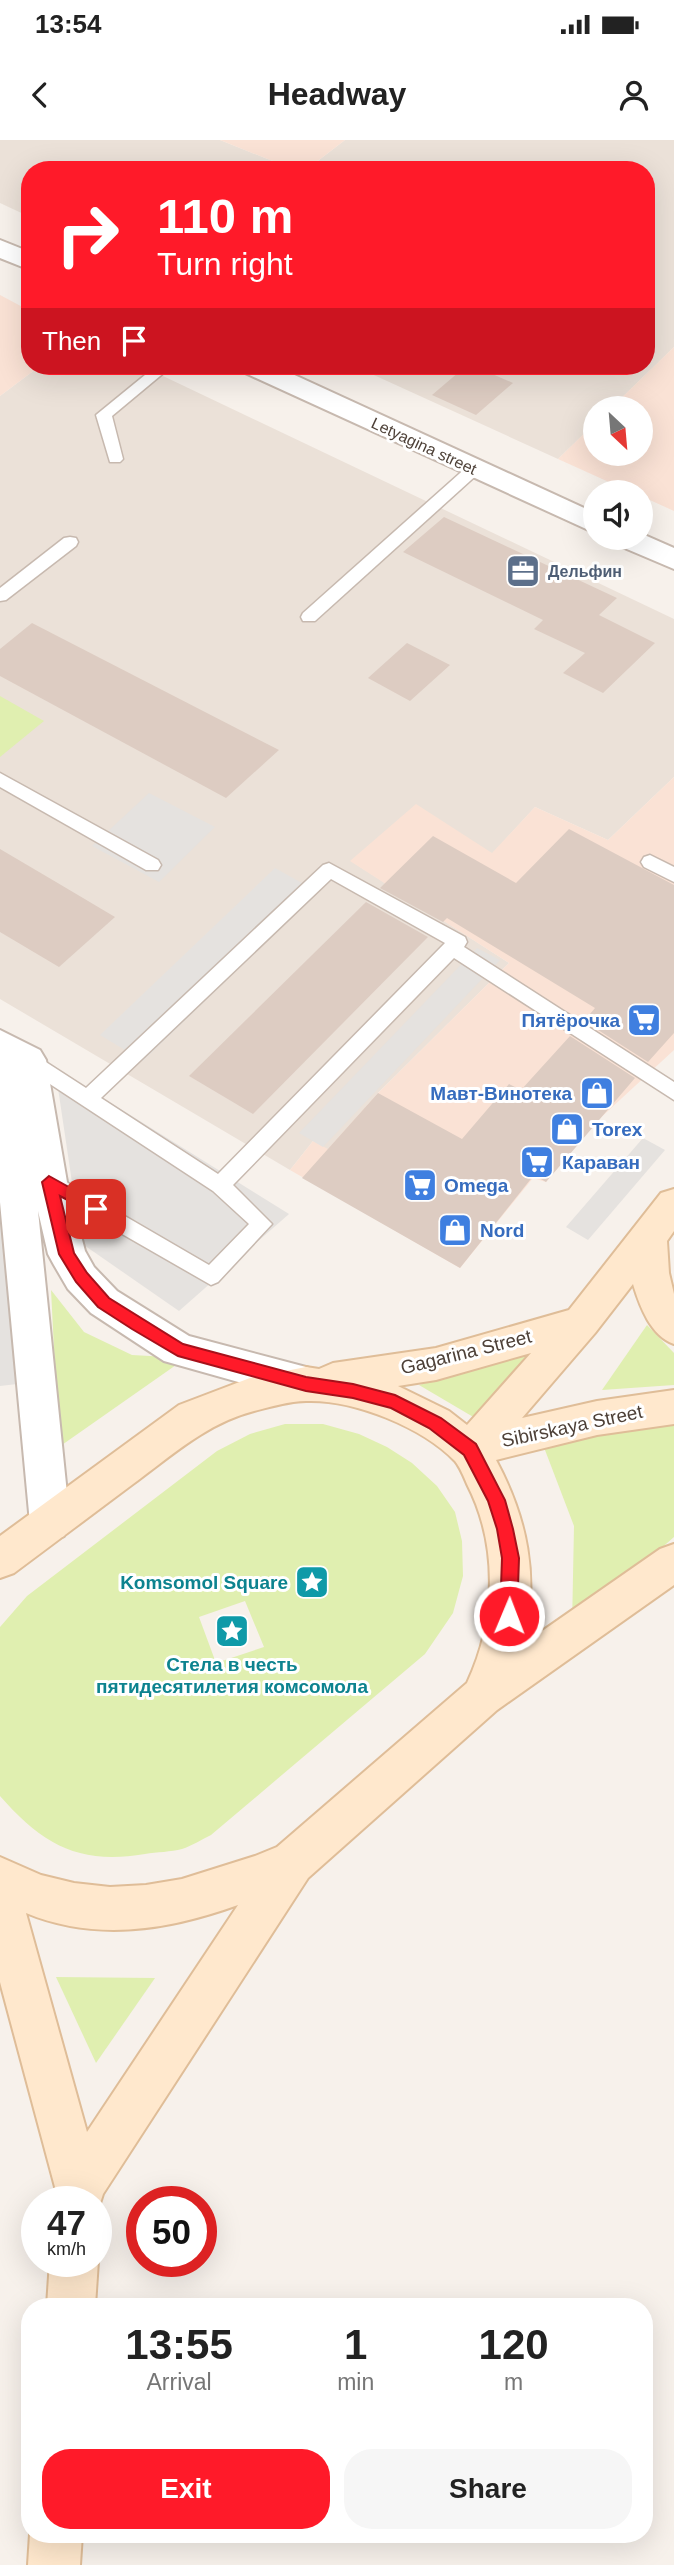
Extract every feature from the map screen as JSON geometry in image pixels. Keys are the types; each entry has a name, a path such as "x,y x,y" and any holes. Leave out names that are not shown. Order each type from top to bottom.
{"main road":[{"name":"Gagarina Street","path":"470,1450 582,1322 674,1204"},
{"path":"648,1235 648,1272 658,1306 674,1328"},
{"name":"Gagarina Street","path":"0,1560 193,1417 250,1395 436,1364 582,1322"},
{"path":"306,1384 353,1391 395,1402 435,1423 470,1450 496,1500 510,1558 509,1616 501,1656 482,1697"},
{"name":"Sibirskaya Street","path":"470,1450 546,1428 624,1412 674,1407"},
{"path":"84,2186 292,1863 482,1697 674,1562"},
{"path":"0,1879 30,1895 51,1901 87,1909 117,1910 158,1907 233,1887 292,1863"},
{"path":"0,1899 77,2186"},
{"path":"72,2298 73,2277"},
{"path":"54,2565 55,2543"}],"street":[{"path":"0,248 21,258"},
{"name":"Letyagina street","path":"272,375 583,519"},
{"path":"653,550 674,559"},
{"path":"11,1050 67,1254 81,1278 104,1302 178,1349 306,1384"},
{"path":"11,1050 50,1523"}],"lane":[{"path":"115,459 104,415 154,375"},
{"path":"309,617 474,469"},
{"path":"0,596 71,542"},
{"path":"0,779 152,865"},
{"path":"650,862 674,875"},
{"path":"87,1099 329,870 458,942 220,1185"},
{"path":"452,947 674,1092"},
{"path":"11,1050 220,1185 262,1224 211,1276 49,1182"}],"shaded area":[{"path":"0,140 220,140 272,161 21,161 21,213 0,203"},
{"path":"220,140 345,140 318,161 272,161"},
{"path":"345,140 674,140 674,347 655,365 655,161 318,161"},
{"path":"0,295 21,306 21,375 28,375 0,396"},
{"path":"674,347 674,511 653,501 653,480 604,480 558,459 583,435 583,466 653,466 653,396 623,396 645,375 655,375 655,365"},
{"path":"28,375 161,375 674,619 674,777 608,840 535,807 492,854 416,805 351,861 509,963 378,1093 328,1150 313,1141 290,1170 0,999 0,396"},
{"path":"374,375 645,375 623,396 583,396 583,435 558,459"},
{"path":"674,777 674,1050 596,1122 546,1182 533,1178 460,1268 290,1170 313,1141 328,1149 378,1093 509,963 350,861 416,804 492,853 535,807 608,840"},
{"path":"149,793 215,827 159,882 92,846"},
{"path":"275,868 318,892 143,1061 100,1035"},
{"path":"477,948 500,960 323,1147 299,1133"},
{"path":"55,1068 289,1214 179,1311 81,1243"},
{"path":"643,1138 665,1150 588,1240 566,1227"},
{"path":"0,1151 26,1383 0,1386"}],"green space":[{"path":"0,696 44,721 0,757"},
{"path":"51,1290 84,1332 132,1355 186,1358 59,1447"},
{"path":"647,1325 674,1353 674,1385 602,1390"},
{"path":"537,1351 475,1418 419,1385"},
{"path":"674,1421 674,1537 572,1626 574,1526 540,1437"},
{"path":"285,1424 323,1424 359,1434 412,1463 437,1486 455,1512 462,1541 463,1576 453,1613 425,1654 211,1835 182,1849 122,1857 81,1853 64,1848 32,1827 0,1796 0,1627 27,1596 217,1451 250,1434","holes":["245,1601 264,1647 216,1663 199,1617"]},
{"path":"56,1977 155,1978 96,2063"}],"building":[{"path":"455,375 495,375 513,383 476,415 432,395"},
{"path":"444,517 617,598 599,615 655,643 603,693 563,673 585,653 534,629 543,620 403,552"},
{"path":"32,623 279,750 226,798 0,676 0,649"},
{"path":"407,643 450,665 410,701 368,678"},
{"path":"569,829 674,885 674,1033 648,1062 584,1021 595,1008 447,918 443,922 380,888 433,836 516,883"},
{"path":"0,849 115,917 59,967 0,932"},
{"path":"366,902 428,937 253,1114 189,1076"},
{"name":"Omega","path":"570,1036 635,1078 546,1182 534,1175 460,1268 302,1178 378,1093 462,1139 509,1084 521,1090"}],"place":[{"name":"Дельфин","path":"523,571"},
{"name":"Пятёрочка","path":"644,1020"},
{"name":"Мавт-Винотека","path":"597,1093"},
{"name":"Torex","path":"567,1129"},
{"name":"Караван","path":"537,1162"},
{"name":"Omega","path":"420,1185"},
{"name":"Nord","path":"455,1230"},
{"name":"Komsomol Square","path":"312,1582"},
{"name":"Стела в честь пятидесятилетия комсомола","path":"232,1631"}],"route":[{"path":"96,1209 49,1182 67,1254 81,1278 104,1302 138,1324 178,1349 306,1384 353,1391 395,1402 435,1423 470,1450 485,1474 505,1529 510,1558 509,1616"}]}
